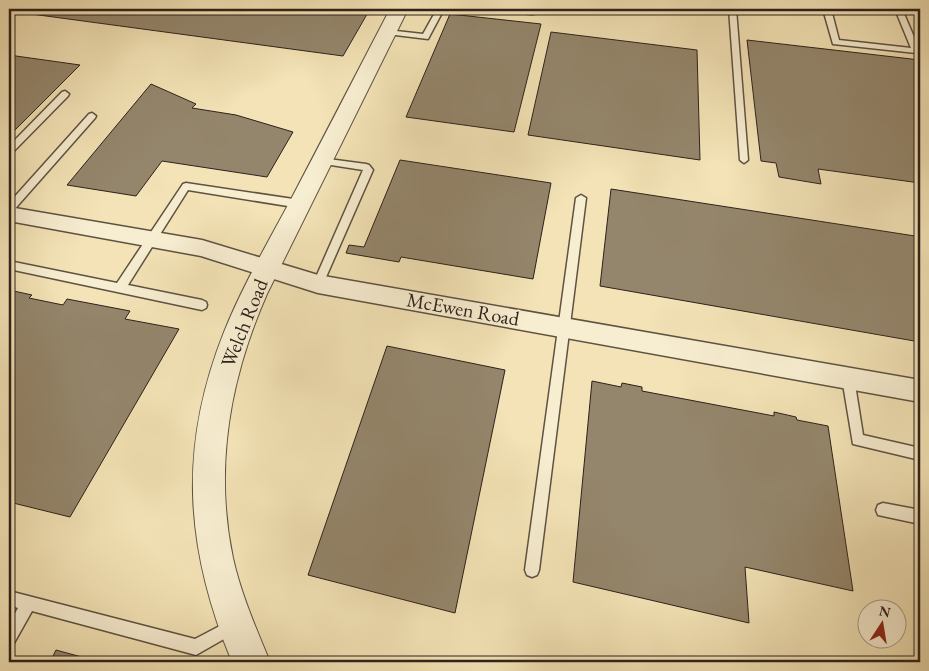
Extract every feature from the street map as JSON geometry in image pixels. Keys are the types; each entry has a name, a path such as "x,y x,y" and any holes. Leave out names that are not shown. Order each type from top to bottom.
{"street":[{"path":"907,9 920,10"},
{"name":"Welch Road","path":"251,662 235,625 216,558 210,508 210,451 218,392 231,350 253,295 393,20"},
{"name":"McEwen Road","path":"9,214 202,248 318,284 920,391"}],"lane":[{"path":"393,20 425,37 440,9"},
{"path":"496,9 531,12 532,9"},
{"path":"732,9 744,160"},
{"path":"827,9 836,42 916,51 899,9"},
{"path":"9,151 65,94"},
{"path":"9,209 92,116"},
{"path":"318,284 368,170 366,168 321,161"},
{"path":"120,288 186,186 300,204"},
{"path":"532,570 581,198"},
{"path":"9,265 202,305"},
{"path":"848,378 858,440 920,454"},
{"path":"882,510 920,517"},
{"path":"9,598 196,647 235,625"},
{"path":"9,638 29,603"}],"building":[{"path":"9,9 370,9 343,56 9,11"},
{"path":"450,14 541,24 514,132 406,117"},
{"path":"551,32 697,50 700,160 528,135"},
{"path":"747,40 920,60 920,183 818,169 821,184 779,177 776,163 761,161"},
{"path":"9,55 80,65 9,136"},
{"path":"151,84 196,104 192,108 236,115 293,132 267,177 162,161 136,196 67,185"},
{"path":"400,160 551,183 533,279 401,257 399,262 346,253 349,245 364,247"},
{"path":"611,189 915,236 920,254 920,342 600,286"},
{"path":"9,290 32,295 29,298 63,305 67,299 130,311 125,319 179,329 70,517 9,502"},
{"path":"387,346 505,370 455,613 308,575"},
{"path":"592,381 621,387 622,383 642,387 642,391 774,416 774,412 796,417 797,420 828,426 853,591 745,567 749,623 573,582"},
{"path":"56,650 100,662 50,662"}]}
